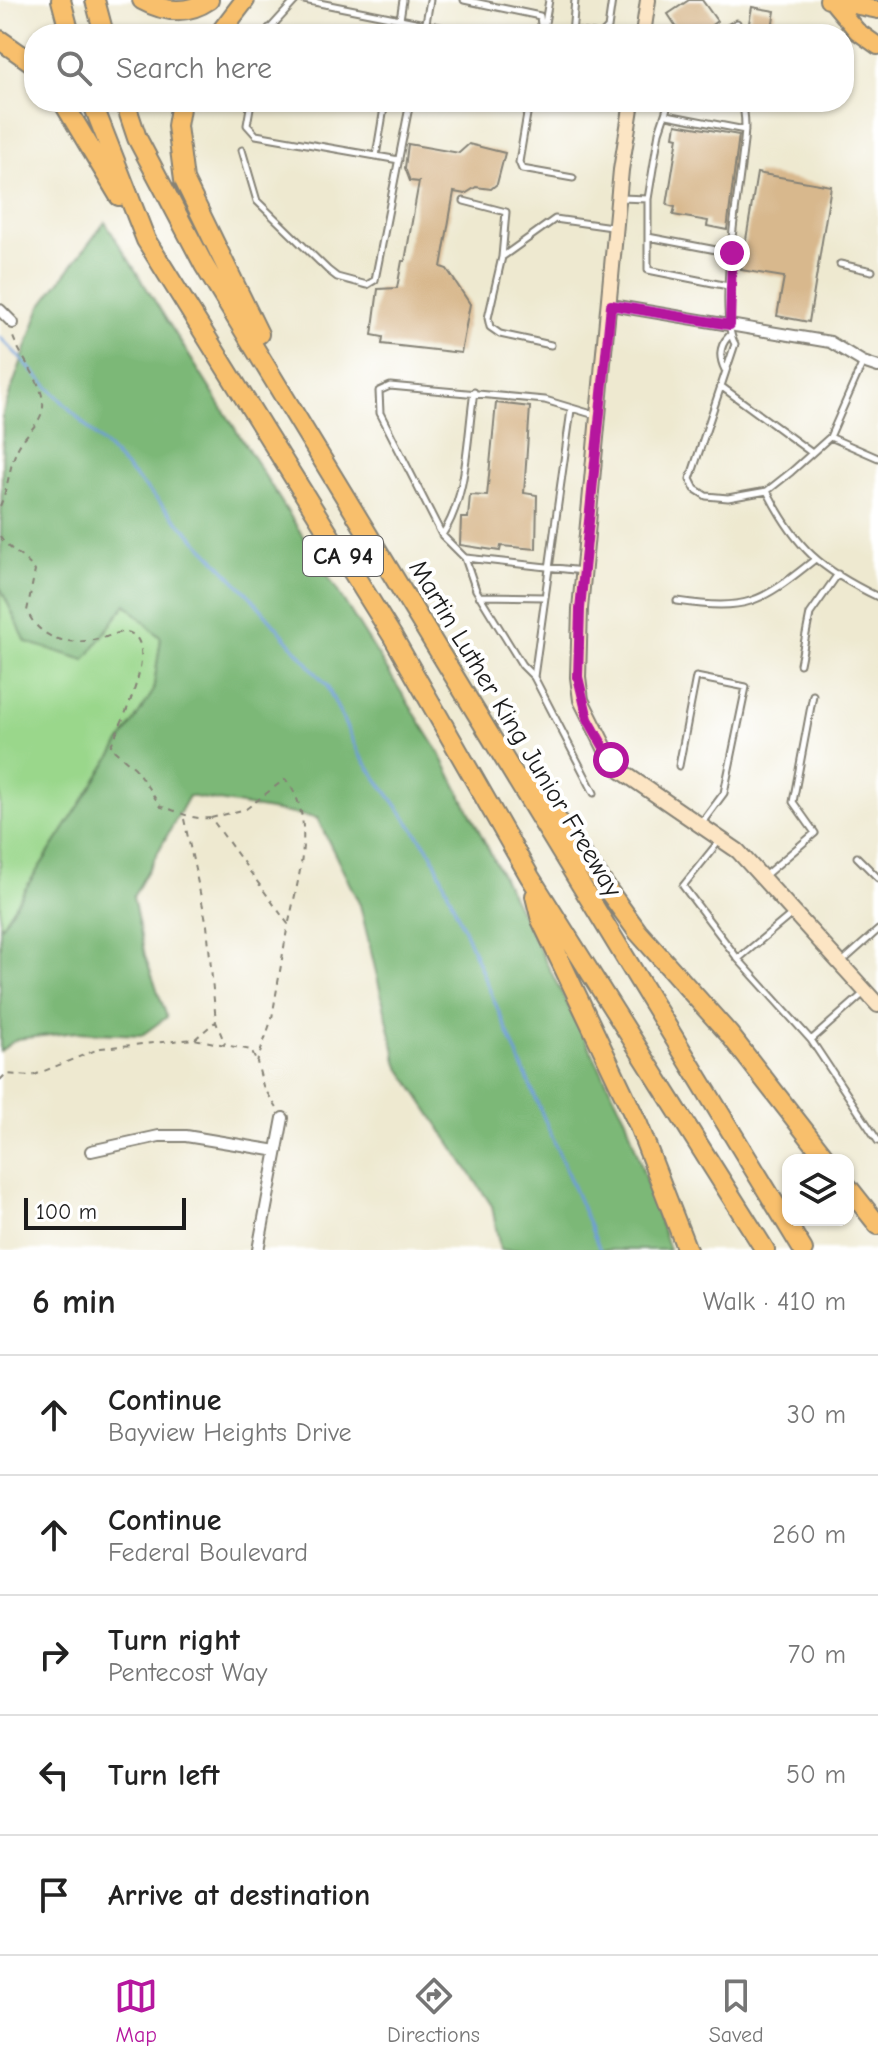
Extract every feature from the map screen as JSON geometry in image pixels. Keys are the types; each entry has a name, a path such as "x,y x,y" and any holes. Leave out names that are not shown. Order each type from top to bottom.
{"highway":[{"path":"61,0 67,24"},
{"path":"95,0 101,24"},
{"path":"142,0 166,10 183,10 209,0"},
{"path":"227,24 245,0"},
{"path":"0,40 24,57"},
{"path":"69,112 146,240"},
{"name":"CA 94","path":"96,112 146,240 393,637 530,877 765,1250"},
{"name":"Martin Luther King Junior Freeway","path":"128,112 137,138 174,212 803,1250"},
{"path":"179,112 177,126 184,180 317,451"},
{"path":"427,631 603,886 638,932 729,1034 822,1154"},
{"path":"530,877 541,920 643,1135 687,1250"},
{"path":"854,1195 878,1225"}],"main road":[{"path":"644,24 648,0"},
{"path":"826,0 878,10"},
{"path":"832,1 851,24"},
{"path":"854,27 878,46"},
{"path":"631,112 619,198 584,571 578,677 588,719 621,771 738,851 796,911 878,1005"}],"street":[{"path":"611,305 730,330 830,342 863,362 878,367"},
{"path":"0,310 13,323"},
{"path":"258,1250 283,1118"},
{"path":"91,1151 159,1136 186,1136 277,1151"}],"lane":[{"path":"274,24 296,0"},
{"path":"304,0 430,24"},
{"path":"400,19 403,0"},
{"path":"426,23 430,0"},
{"path":"464,0 540,16 541,24"},
{"path":"545,24 549,0"},
{"path":"573,24 575,0"},
{"path":"609,24 612,0"},
{"path":"249,112 247,125 256,135 399,160"},
{"path":"376,156 383,112"},
{"path":"242,150 257,201 337,277 367,285 375,280 408,112"},
{"path":"527,112 519,162 522,169 573,178"},
{"path":"667,112 662,125 648,199 648,270 728,286"},
{"path":"742,112 745,130 728,286 730,330 735,344 690,479 695,489 706,496 728,498 767,491 830,437 863,362"},
{"path":"667,115 745,130"},
{"path":"619,198 648,199"},
{"path":"464,201 506,212 502,257 488,318 490,327 500,334 551,345"},
{"path":"502,257 555,219 617,228"},
{"path":"648,237 732,253"},
{"path":"840,264 872,271"},
{"path":"725,370 720,361 723,342 730,330"},
{"path":"594,793 534,677 522,665 479,596 465,558 442,535 380,413 379,391 390,386 545,400 600,417"},
{"path":"722,387 812,453"},
{"path":"442,535 450,523 461,483 474,392"},
{"path":"534,677 547,565 571,410"},
{"path":"830,437 878,458"},
{"path":"767,491 788,532 814,560 878,597"},
{"path":"465,558 584,571"},
{"path":"677,601 721,608 753,602 776,591 814,560"},
{"path":"800,664 810,614 838,574"},
{"path":"479,596 544,597"},
{"path":"679,766 696,677 746,687 724,793 701,825"},
{"path":"763,877 815,833 793,802 813,695"},
{"path":"721,839 683,886 738,959 811,1040 878,1141"},
{"path":"857,857 878,878"},
{"path":"738,959 796,911"},
{"path":"842,963 878,930"},
{"path":"811,1040 867,991"}],"path":[{"path":"0,506 14,457 40,418 43,402 34,372 12,335 13,323"},
{"path":"0,536 28,559 35,571 27,611 48,636 73,644 120,632 130,633 138,639 142,653 139,676 110,747 135,768 161,807 173,809 184,818 207,925 216,1022 226,1045"},
{"path":"184,818 211,818 246,809 285,779 293,788 304,834 272,1018 257,1062"},
{"path":"211,818 288,924"},
{"path":"194,1039 216,1022"},
{"path":"0,1080 6,1074 32,1076 101,1048 194,1039 251,1050 263,1086 283,1118"}],"green space":[{"path":"105,222 439,752 626,1119 669,1250 500,1250 492,1206 398,1065 360,905 317,818 189,796 133,897 145,956 167,1017 142,1035 76,1032 17,1039 0,1051 0,928 153,692 161,638 126,604 85,660 26,642 0,587 3,413 41,306"},
{"path":"0,587 27,642 126,604 161,638 153,692 0,928"}],"building":[{"path":"689,0 702,0 717,21 713,24 674,24 668,14"},
{"path":"752,7 775,11 773,24 749,24"},
{"path":"676,124 739,135 727,230 707,226 708,221 673,215 675,207 667,205 678,137 674,136"},
{"path":"408,144 459,153 469,144 505,153 497,184 491,189 476,187 465,194 454,192 441,267 447,269 470,304 461,353 382,344 383,337 372,335 378,289 397,288 402,261 405,261 419,182 410,181 405,168"},
{"path":"757,173 831,186 809,322 777,316 784,277 741,270"},
{"path":"496,403 530,407 524,493 537,495 536,549 501,546 500,551 460,545 461,518 468,518 470,495 487,496"}],"waterway":[{"path":"0,337 251,597 327,686 359,754 432,854 600,1250"}],"route":[{"path":"611,760 588,719 581,700 578,677 580,609 611,305 730,325 728,286 732,253"}]}
